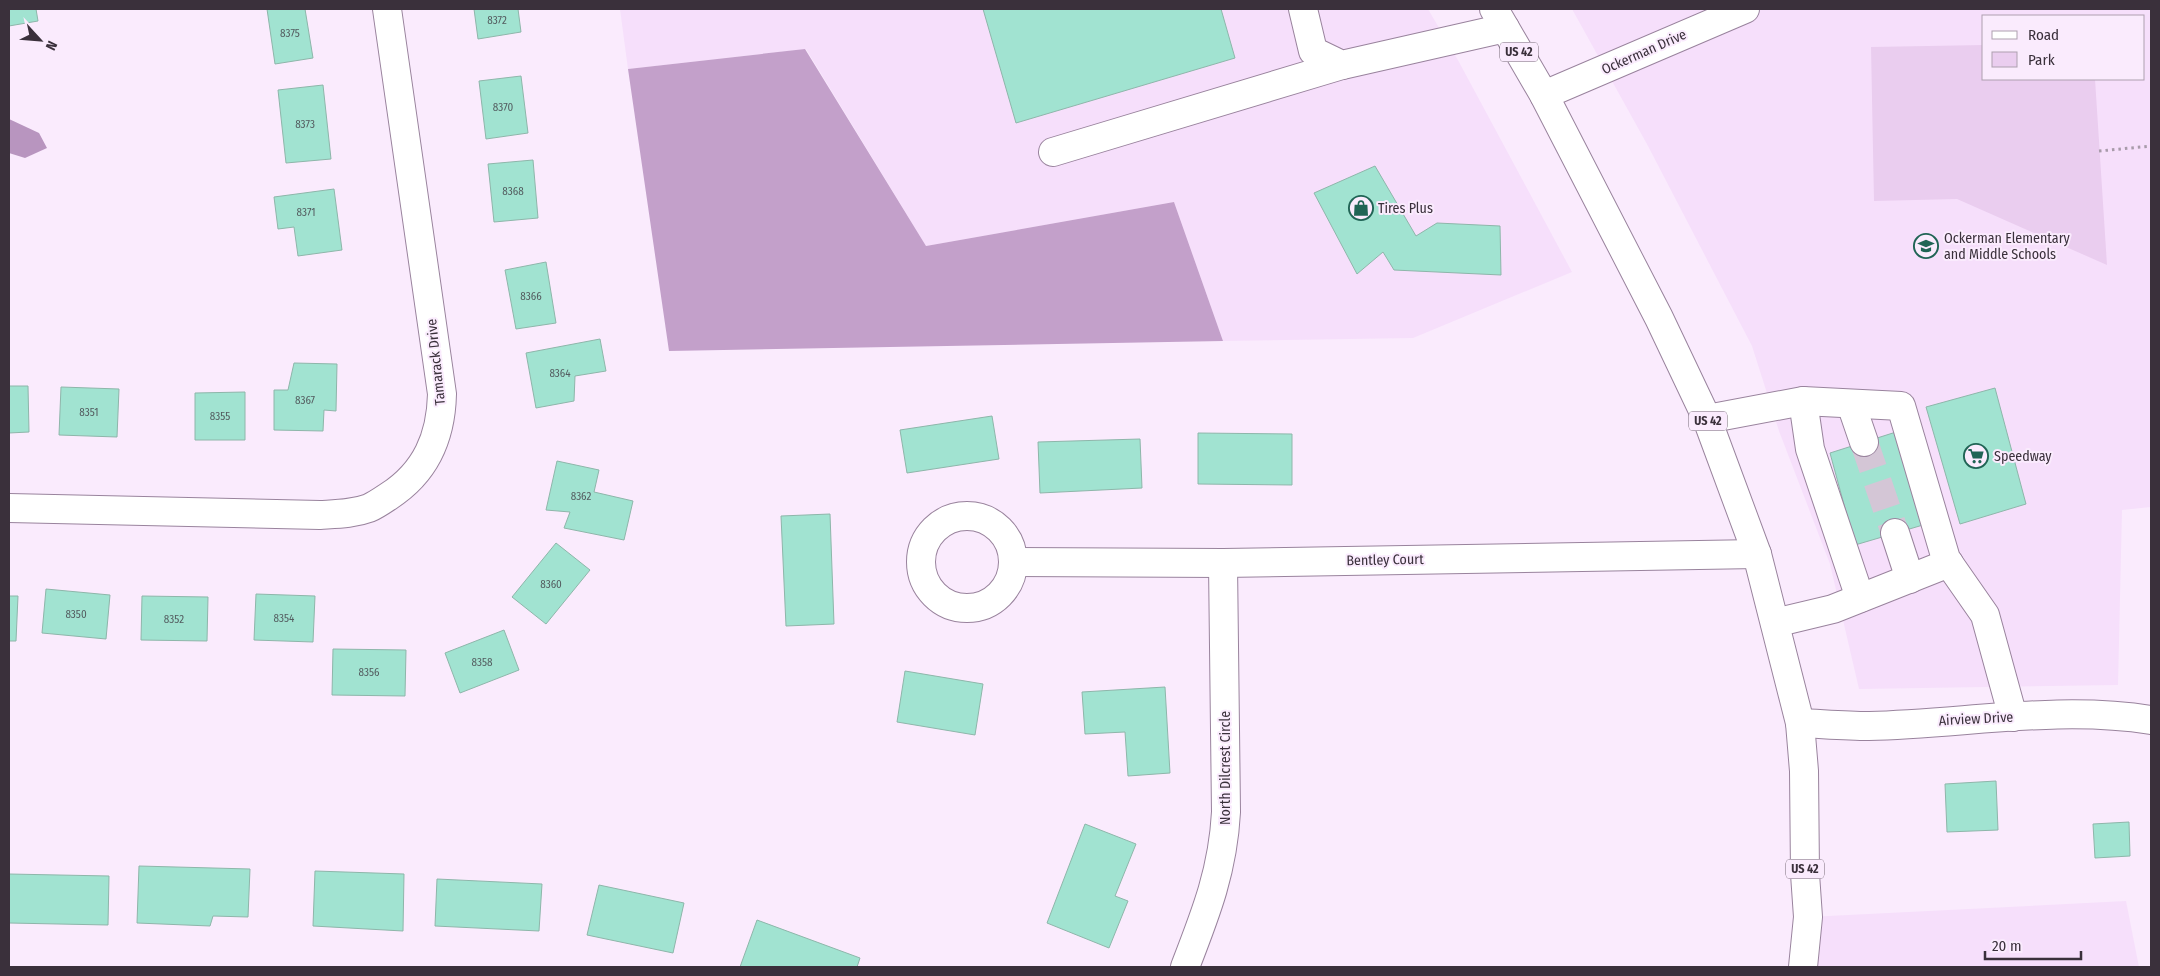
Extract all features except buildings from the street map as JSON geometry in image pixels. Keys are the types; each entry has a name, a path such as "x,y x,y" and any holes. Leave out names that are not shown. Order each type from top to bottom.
{"street":[{"name":"Tamarack Drive","path":"9,508 320,515 350,513 371,507 401,488 427,458 436,439 441,418 442,394 387,9"},
{"path":"1303,9 1313,51 1342,65"},
{"name":"Ockerman Drive","path":"1544,95 1745,9"},
{"path":"1053,152 1500,18"},
{"name":"US 42","path":"1500,18 1544,95 1659,318 1707,419 1757,554 1800,723 1804,771 1805,874 1808,917 1803,967"},
{"path":"1803,401 1810,448 1860,598"},
{"path":"1707,419 1803,401 1901,406 1949,563 1985,615 2014,717"},
{"path":"1851,404 1864,442"},
{"path":"1895,533 1910,579"},
{"name":"Bentley Court","path":"1013,562 1223,563 1757,554"},
{"name":"North Dilcrest Circle","path":"1185,967 1210,902 1218,876 1224,843 1226,812 1223,563"},
{"path":"1775,622 1833,609 1949,563"},
{"name":"Airview Drive","path":"1800,723 1868,726 2078,713 2117,715 2151,720"}],"path":[{"path":"2099,151 2151,146"}],"shaded area":[{"path":"620,9 1428,9 1459,62 1572,272 1413,338 1223,341 1174,202 926,246 806,49 628,69"},
{"name":"Ockerman Elementary and Middle Schools","path":"1572,9 2151,9 2151,507 2122,510 2118,685 1859,689 1830,564 1779,431 1752,346 1648,146"},
{"path":"805,49 926,246 1174,202 1223,341 669,351 628,69"},
{"path":"9,119 39,133 47,148 25,158 9,153"},
{"path":"2126,901 2139,967 1803,967 1808,917"}],"green space":[{"path":"1982,45 1982,80 2095,80 2107,265 1957,199 1874,201 1871,47"}],"tunnel":[{"path":"1864,442 1895,533"}],"place":[{"name":"Tires Plus","path":"1361,208"},
{"name":"Ockerman Elementary and Middle Schools","path":"1926,246"},
{"name":"Speedway","path":"1976,456"}]}
